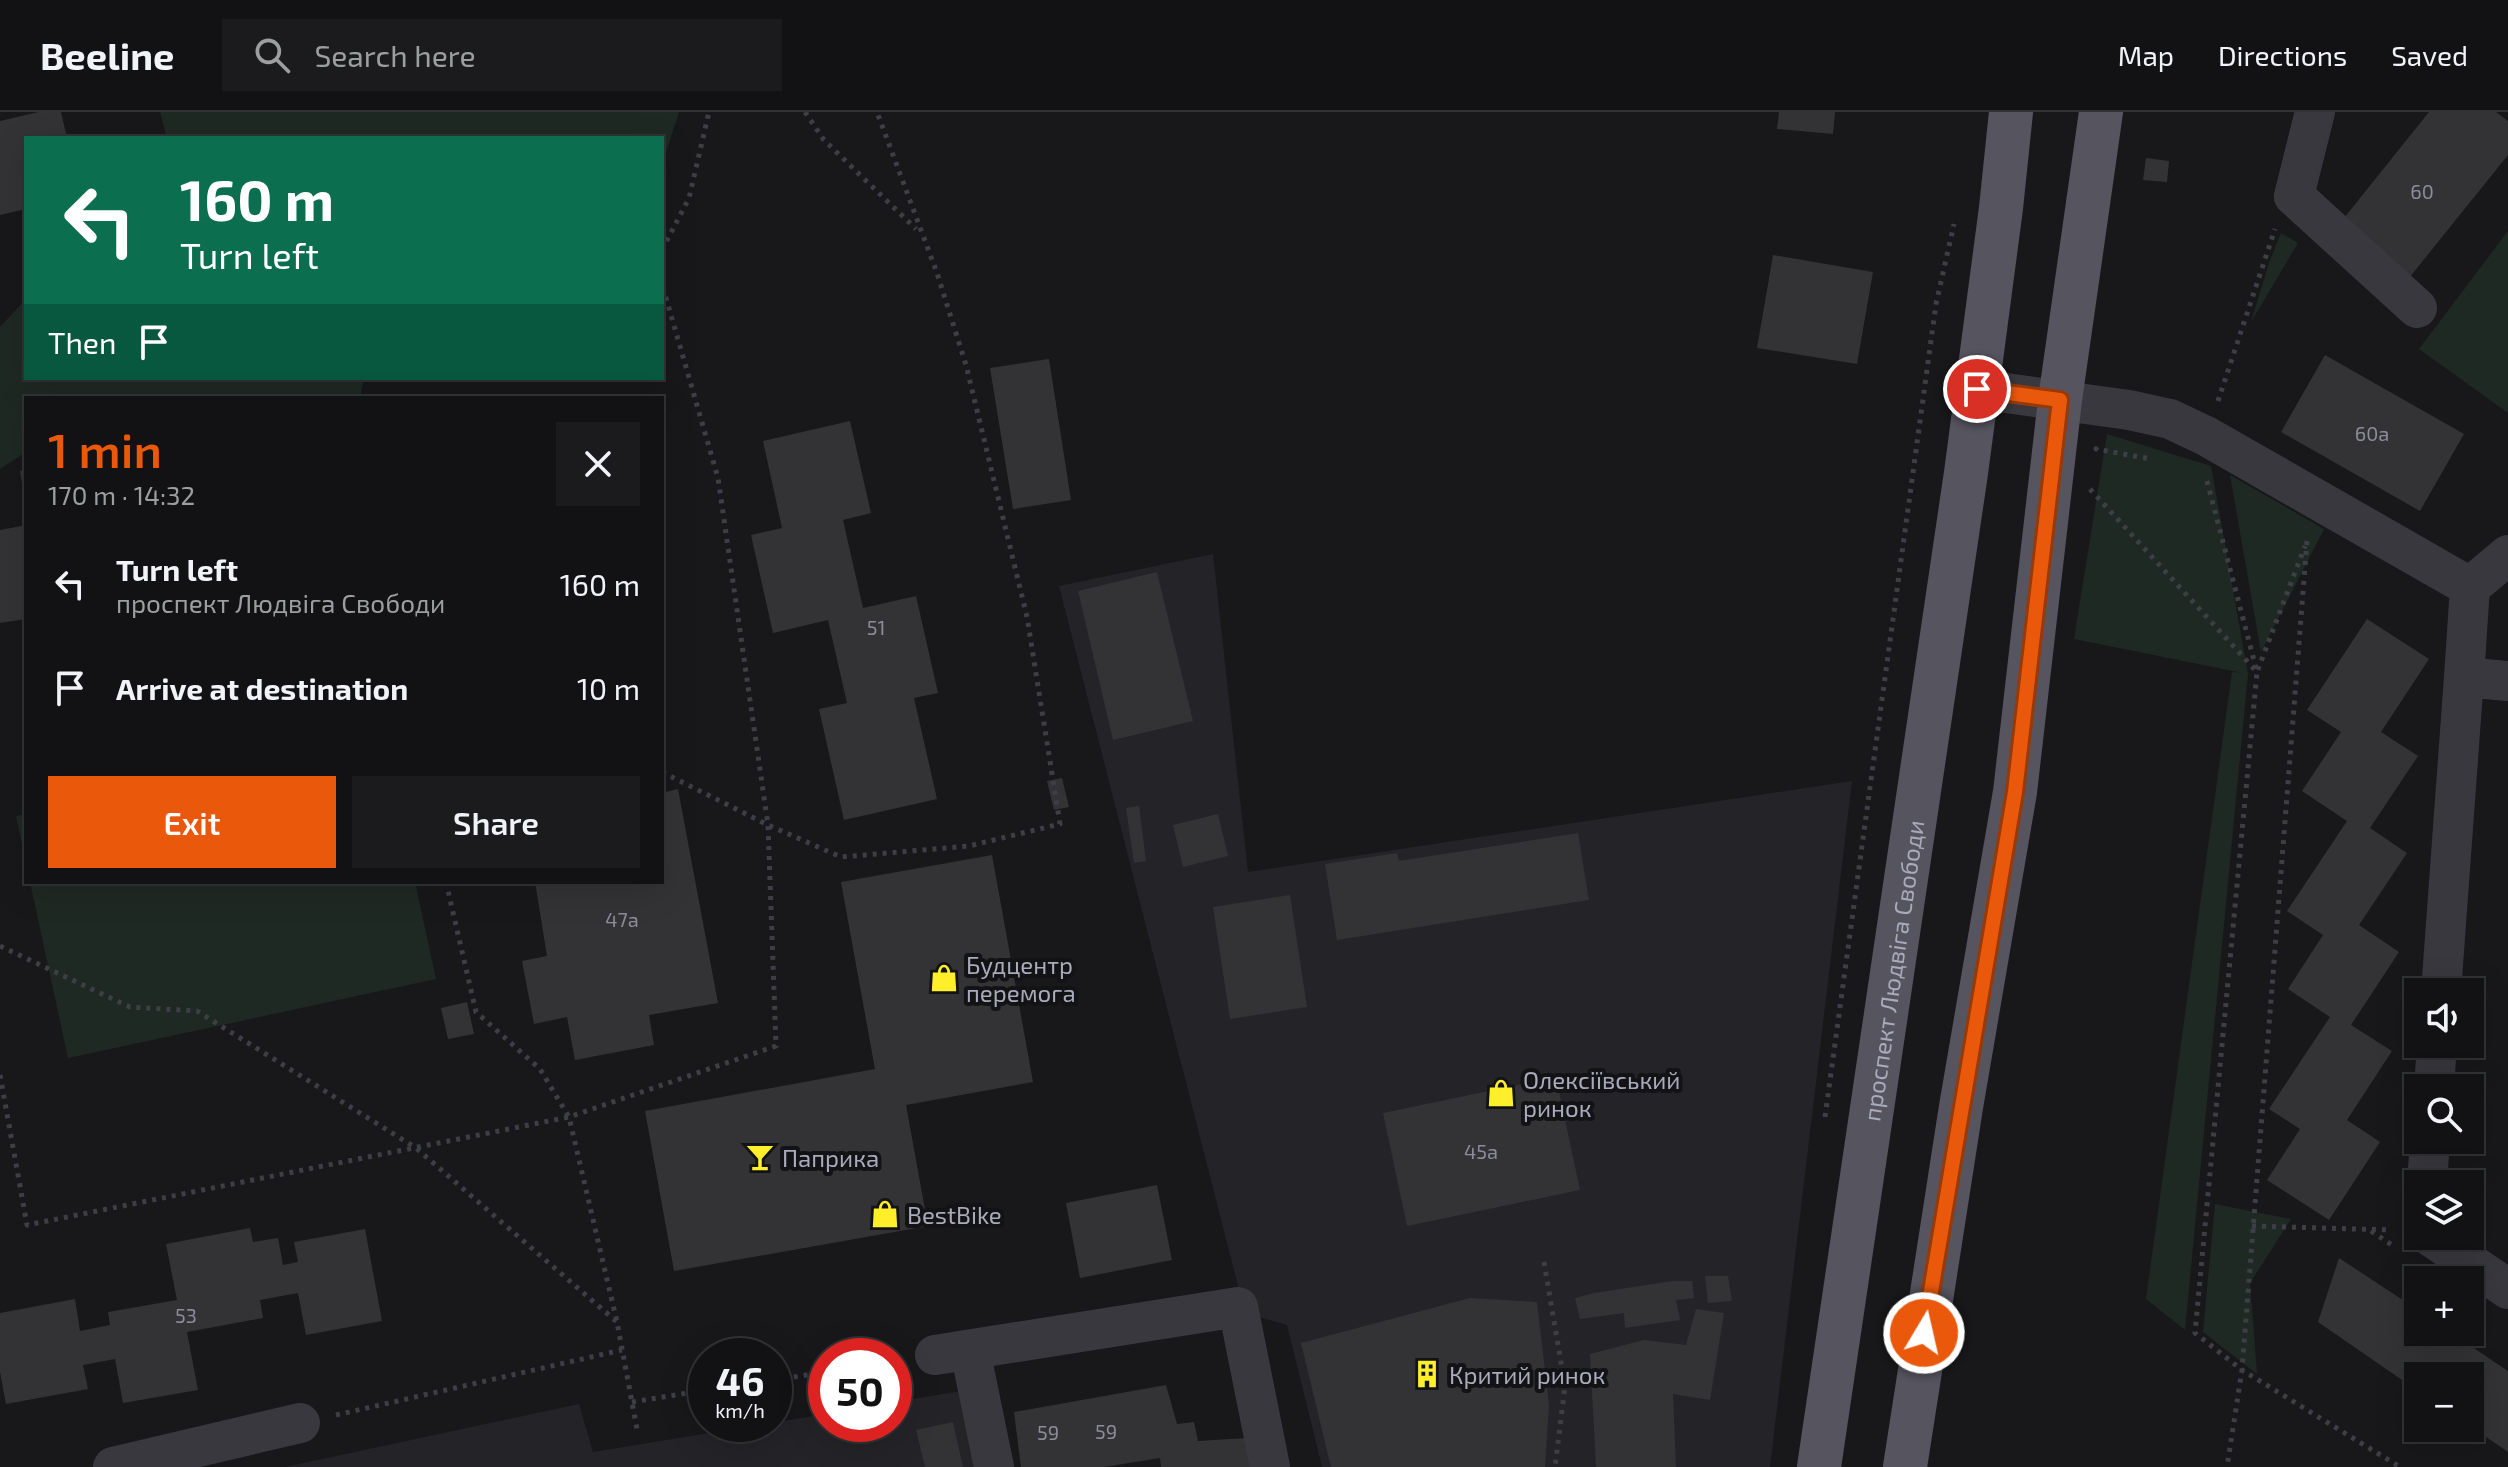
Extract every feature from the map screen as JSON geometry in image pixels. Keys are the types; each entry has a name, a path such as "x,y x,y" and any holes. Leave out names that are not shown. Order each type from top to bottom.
{"main road":[{"path":"1977,389 2011,112"},
{"path":"1905,1467 1951,1166 2081,403 2101,112"},
{"name":"проспект Людвіга Свободи","path":"1819,1467 1977,389"}],"lane":[{"path":"2315,112 2294,196 2417,308"},
{"path":"1977,389 2170,419 2206,436 2470,587"},
{"path":"2442,978 2470,587 2508,555"},
{"path":"2464,677 2508,681"},
{"path":"2441,1250 2508,1289"},
{"path":"994,1467 952,1352 1238,1307 1270,1467"},
{"path":"113,1467 300,1423"}],"path":[{"path":"664,246 689,198 709,112"},
{"path":"805,112 824,140 920,232"},
{"path":"664,773 841,857 969,846 1060,824 1027,617 966,365 937,273 877,112"},
{"path":"1824,1123 1936,304 1956,216"},
{"path":"2257,672 2204,468 2206,436 2278,219"},
{"path":"0,1075 27,1225 569,1117 776,1046 768,825 718,478 664,291"},
{"path":"2081,403 2096,449 2094,463"},
{"path":"2096,449 2158,460"},
{"path":"2092,476 2090,489 2257,672"},
{"path":"2227,1467 2242,1370 2307,540 2257,672 2195,1333 2242,1370 2400,1467"},
{"path":"446,884 476,1012 540,1069 569,1117 617,1322 637,1429"},
{"path":"0,946 130,1007 197,1011 416,1148 617,1322"},
{"path":"2252,1226 2404,1233"},
{"path":"1544,1262 1565,1386 1555,1467"},
{"path":"300,1423 622,1350"},
{"path":"632,1402 688,1393"}],"shaded area":[{"path":"160,112 679,112 664,158 664,136 166,136"},
{"path":"2508,231 2508,413 2419,349"},
{"path":"2281,233 2298,243 2251,322 2269,263"},
{"path":"24,301 24,380 364,380 360,396 24,396 24,453 0,469 0,327"},
{"path":"2107,434 2211,466 2248,674 2185,1330 2146,1299 2232,672 2243,673 2074,639"},
{"path":"2230,475 2324,529 2261,652"},
{"name":"Олексіївський ринок","path":"1213,554 1248,872 1852,781 1770,1467 1322,1467 1287,1325 1245,1313 1059,586"},
{"path":"24,814 24,854 16,816"},
{"path":"30,884 415,884 436,979 68,1058"},
{"path":"2215,1204 2291,1219 2250,1283 2257,1374 2203,1332"},
{"path":"968,1390 986,1467 285,1467 579,1404 593,1452 688,1437 688,1442 792,1442 792,1420 808,1417 808,1442 912,1442 912,1399"}],"building":[{"path":"39,112 61,112 67,136 24,136 24,209 0,215 0,121"},
{"path":"1779,112 1835,112 1833,134 1777,129"},
{"path":"2429,112 2496,112 2508,121 2508,155 2405,283 2336,228"},
{"path":"2146,158 2169,161 2167,182 2143,180"},
{"path":"1773,255 1873,272 1857,364 1757,348"},
{"path":"2325,355 2464,434 2420,511 2281,432"},
{"path":"1049,359 1071,500 1013,509 990,368"},
{"path":"850,421 871,513 843,520 863,608 916,596 938,693 914,698 937,799 844,820 819,709 847,703 828,620 773,633 751,535 782,528 763,441"},
{"path":"24,470 24,495 20,471"},
{"path":"24,525 24,619 0,623 0,530"},
{"path":"1157,572 1193,721 1113,740 1078,591"},
{"path":"2367,619 2429,659 2381,732 2418,756 2370,828 2407,853 2359,925 2399,952 2351,1025 2392,1051 2347,1120 2380,1142 2329,1220 2267,1180 2300,1129 2269,1109 2330,1017 2288,989 2323,935 2287,911 2347,821 2302,791 2341,732 2307,710"},
{"path":"1062,778 1069,807 1054,810 1047,781"},
{"path":"678,789 718,1003 649,1015 654,1045 575,1060 567,1017 534,1024 522,961 547,956 535,884 664,884 664,792"},
{"path":"1139,806 1146,861 1134,863 1126,808"},
{"path":"1218,814 1228,856 1183,867 1173,825"},
{"path":"1578,833 1589,900 1337,940 1325,864 1397,853 1399,861"},
{"path":"992,855 1033,1082 906,1105 928,1226 674,1271 645,1111 875,1069 841,882"},
{"path":"1290,895 1307,1007 1230,1019 1213,907"},
{"path":"467,1002 474,1034 448,1039 441,1008"},
{"path":"1556,1077 1580,1190 1407,1226 1383,1113"},
{"path":"1157,1185 1172,1260 1080,1278 1066,1203"},
{"path":"250,1228 253,1242 278,1238 283,1265 298,1262 294,1242 365,1229 382,1321 306,1335 298,1293 260,1300 263,1318 187,1332 198,1390 123,1403 115,1359 83,1365 88,1389 6,1404 0,1372 0,1313 75,1299 80,1331 110,1325 108,1312 177,1300 166,1244"},
{"path":"2339,1258 2404,1301 2404,1346 2471,1346 2508,1371 2508,1452 2484,1436 2484,1362 2404,1362 2404,1381 2318,1322"},
{"path":"1705,1276 1728,1276 1732,1301 1708,1303"},
{"path":"1673,1281 1692,1281 1694,1298 1676,1300 1680,1320 1625,1328 1624,1313 1580,1319 1575,1298"},
{"name":"Критий ринок","path":"1470,1298 1537,1302 1549,1405 1545,1467 1331,1467 1301,1343"},
{"path":"1696,1309 1724,1313 1710,1400 1673,1394 1676,1467 1596,1467 1590,1354 1644,1340 1686,1345"},
{"path":"1166,1385 1177,1424 1194,1422 1198,1441 1247,1438 1251,1467 1161,1467 1160,1458 1104,1467 1021,1467 1014,1412"},
{"path":"953,1422 963,1467 925,1467 916,1430"}],"place":[{"name":"Будцентр перемога","path":"944,978"},
{"name":"Олексіївський ринок","path":"1501,1093"},
{"name":"Паприка","path":"760,1157"},
{"name":"BestBike","path":"885,1214"},
{"name":"Критий ринок","path":"1427,1374"}],"route":[{"path":"1924,1333 2015,792 2060,400 1977,389"}]}
